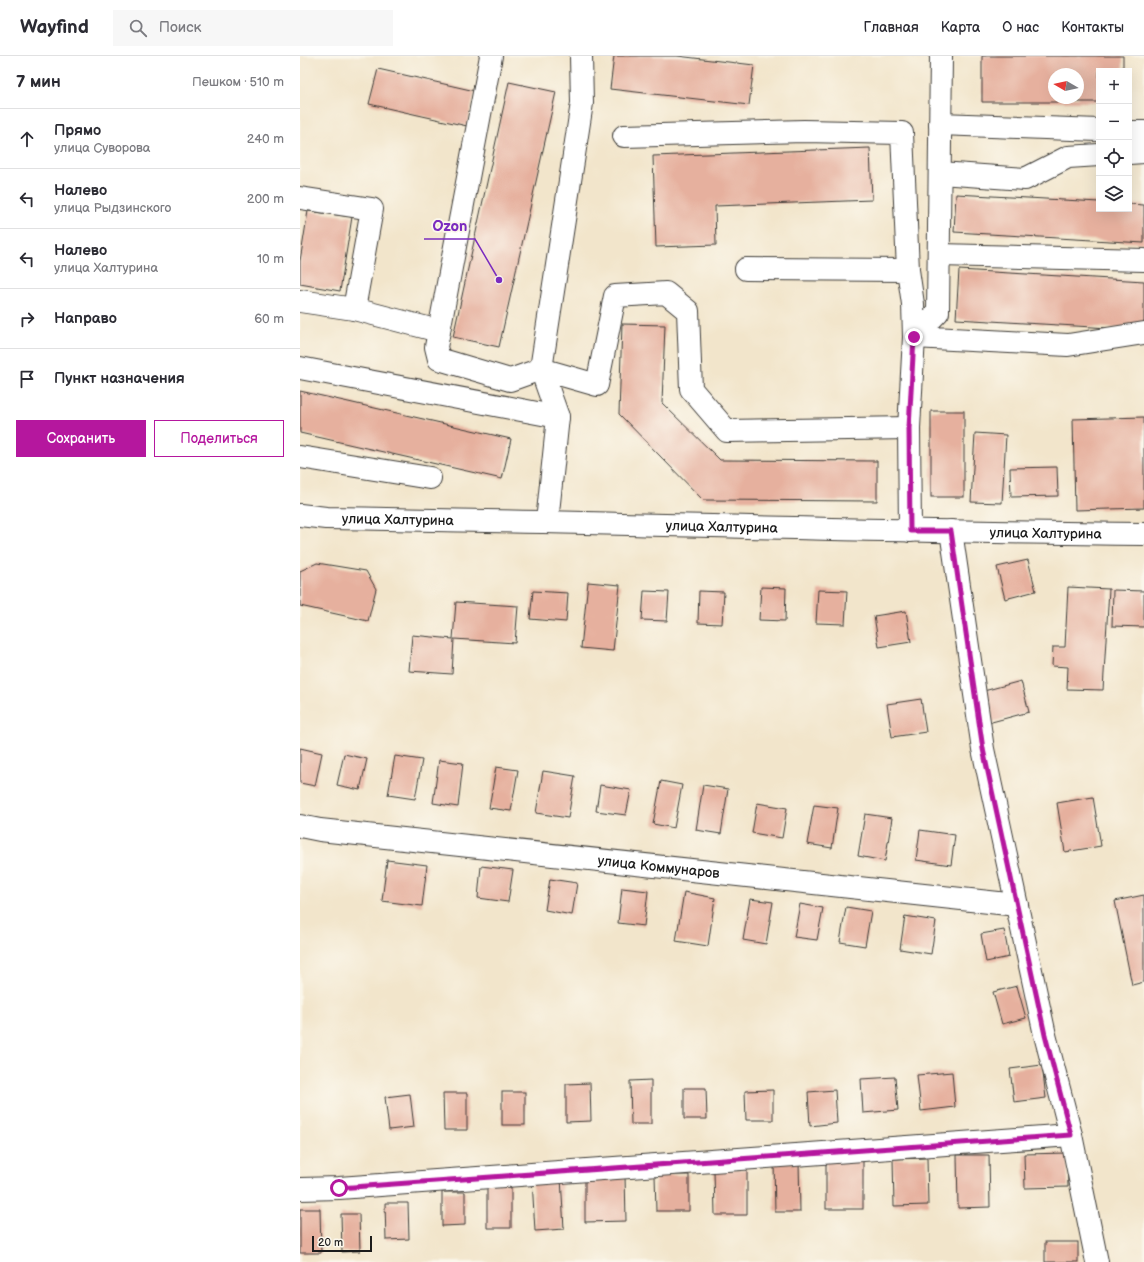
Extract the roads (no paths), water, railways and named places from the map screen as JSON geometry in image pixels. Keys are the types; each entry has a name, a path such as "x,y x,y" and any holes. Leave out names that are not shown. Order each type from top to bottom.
{"street":[{"path":"491,56 436,346 439,359 510,380 541,369 597,385 615,296 666,293 688,310 691,389 727,431 909,428"},
{"path":"546,522 558,418 541,369 582,103 581,56"},
{"path":"914,337 938,312 941,56"},
{"path":"940,124 1096,130"},
{"path":"624,136 804,131 902,133 908,270 913,304 914,337 909,428 910,531"},
{"path":"1132,132 1144,132"},
{"path":"1132,153 1144,152"},
{"path":"940,173 1025,179 1068,157 1096,155"},
{"path":"300,198 372,209 354,309"},
{"path":"938,256 1144,260"},
{"path":"746,269 908,270"},
{"path":"300,301 354,309 440,331"},
{"path":"914,337 1068,345 1144,333"},
{"path":"300,368 558,418"},
{"path":"300,457 430,478"},
{"name":"улица Халтурина","path":"300,515 326,518 910,531 1144,534"},
{"path":"951,531 983,749 1045,1035 1071,1135 1097,1262"},
{"name":"улица Коммунаров","path":"300,826 328,831 1017,905"},
{"path":"300,1189 339,1188 1071,1135"}],"place":[{"name":"Ozon","path":"499,280"}]}
